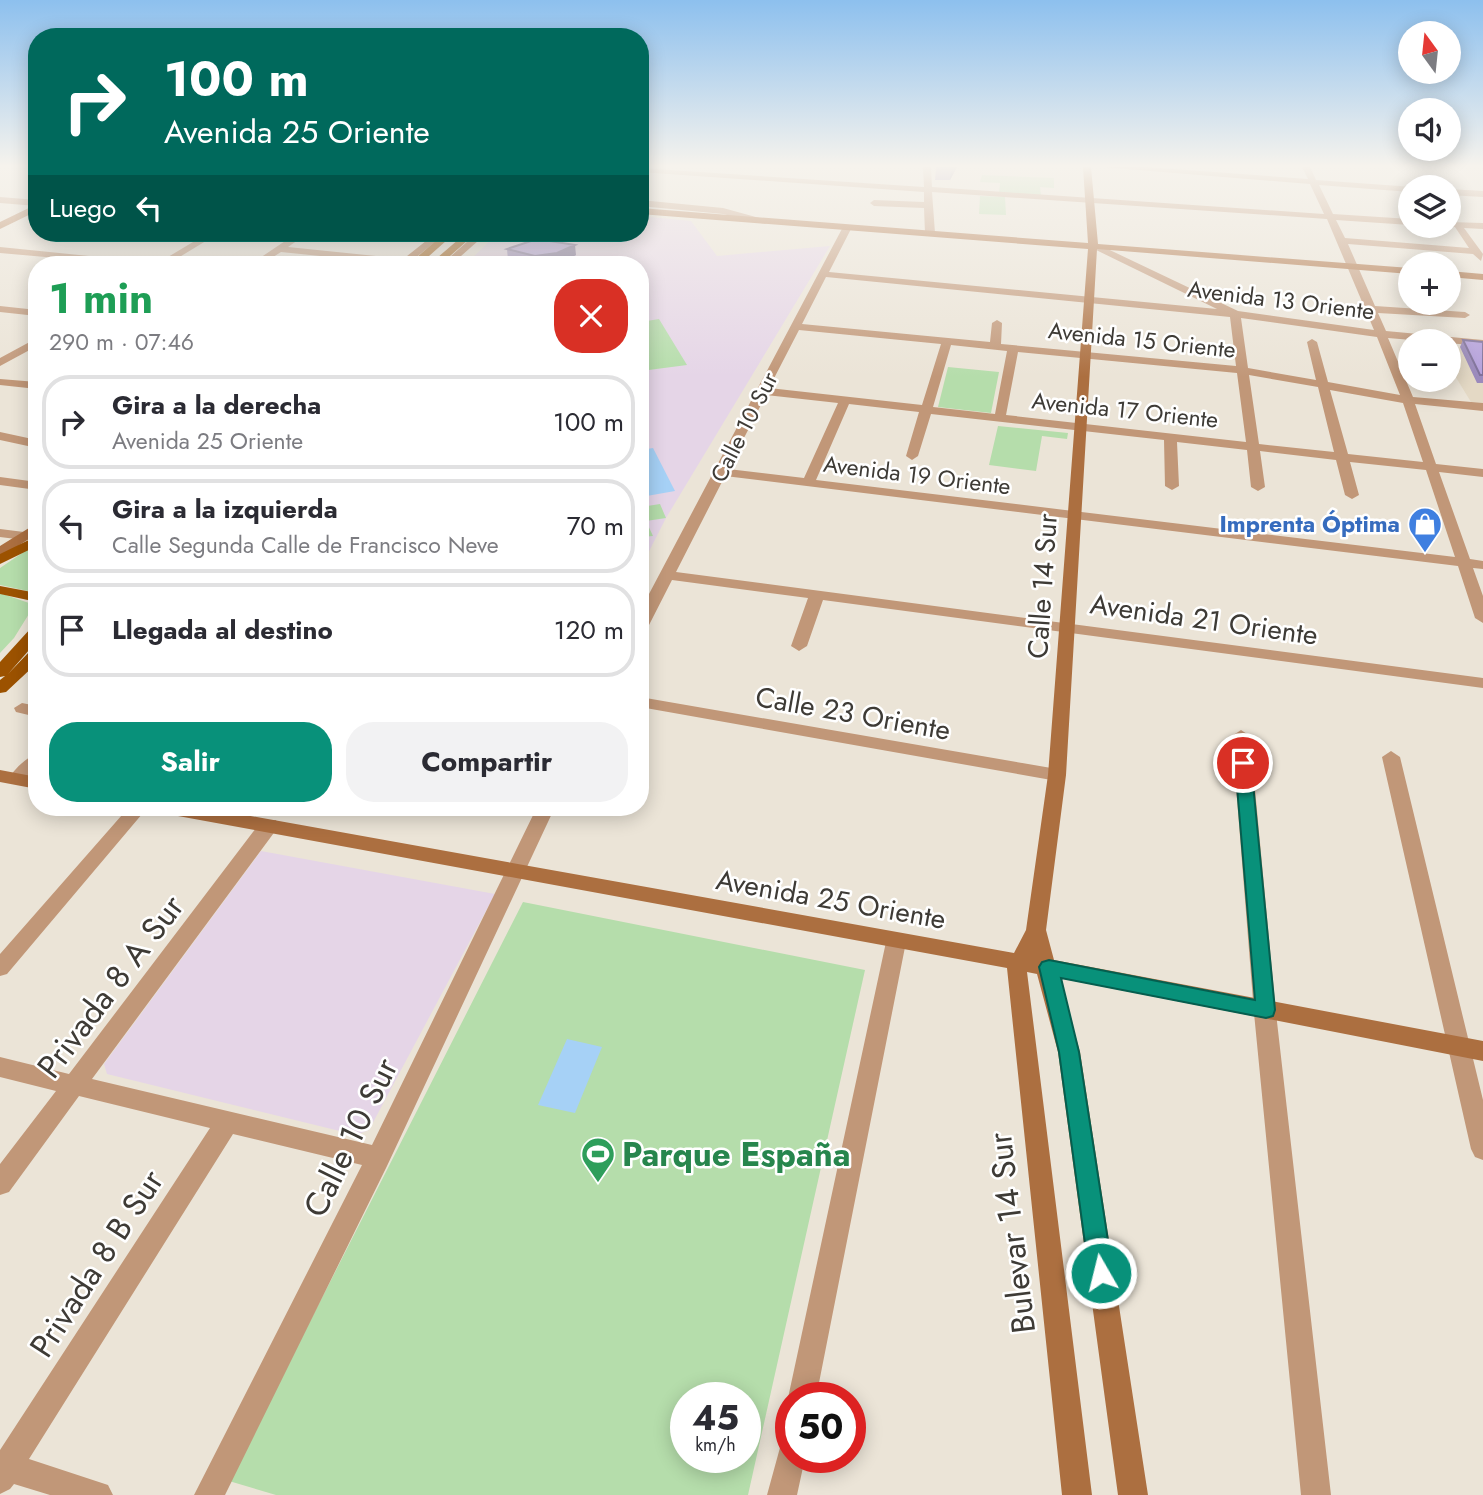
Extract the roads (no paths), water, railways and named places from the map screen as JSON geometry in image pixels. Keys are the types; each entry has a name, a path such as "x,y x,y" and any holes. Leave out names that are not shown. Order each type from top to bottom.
{"main road":[{"path":"981,237 1398,270"},
{"name":"Calle 14 Sur","path":"1018,963 1036,930 1057,775 1092,237"},
{"path":"415,256 431,242"},
{"path":"417,256 437,242"},
{"path":"444,256 461,242"},
{"path":"456,256 472,242"},
{"path":"1461,275 1483,277"},
{"path":"0,553 28,538"},
{"path":"0,560 28,539"},
{"path":"0,590 28,596"},
{"path":"0,673 28,641"},
{"path":"0,688 28,663"},
{"path":"8,777 28,781"},
{"name":"Avenida 25 Oriente","path":"218,816 896,942 1049,967 1483,1051"},
{"name":"Calle 14 Sur","path":"1036,930 1049,967"},
{"name":"Bulevar 14 Sur","path":"1018,963 1016,971 1077,1495"},
{"path":"1049,967 1069,1052 1133,1495"}],"street":[{"name":"Calle 10 Sur","path":"649,610 841,237"},
{"path":"1340,237 1408,400 1427,464 1483,618"},
{"path":"1463,237 1483,261"},
{"path":"1342,241 1476,251"},
{"path":"175,256 199,242"},
{"path":"268,256 290,242"},
{"path":"1093,245 1235,314 1240,370 1258,487"},
{"path":"279,249 343,256"},
{"path":"0,250 66,256"},
{"name":"Avenida 13 Oriente","path":"822,274 1090,299 1235,314 1381,334 1483,342"},
{"path":"0,309 28,312"},
{"path":"1371,309 1465,316"},
{"path":"995,346 997,323"},
{"name":"Avenida 15 Oriente","path":"796,327 1240,370 1408,400 1483,407"},
{"path":"912,456 947,342"},
{"path":"1312,342 1352,495"},
{"path":"0,363 28,346"},
{"path":"1000,417 1013,348"},
{"path":"0,382 28,385"},
{"name":"Avenida 17 Oriente","path":"763,391 1483,472"},
{"path":"808,483 845,400"},
{"path":"0,436 28,442"},
{"path":"1170,436 1172,486"},
{"name":"Avenida 19 Oriente","path":"722,472 1483,565"},
{"path":"0,481 28,485"},
{"path":"0,533 28,535"},
{"name":"Avenida 21 Oriente","path":"668,575 1483,683"},
{"path":"799,646 817,594"},
{"name":"Calle 23 Oriente","path":"649,704 1057,775"},
{"path":"1241,736 1316,1495"},
{"path":"1391,757 1483,1149"},
{"path":"8,777 28,765"},
{"path":"0,968 131,816"},
{"name":"Calle 10 Sur","path":"209,1495 378,1158 513,870 541,816"},
{"name":"Privada 8 A Sur","path":"0,1184 270,825"},
{"path":"805,1382 896,942"},
{"path":"0,1067 378,1158"},
{"name":"Privada 8 B Sur","path":"2,1470 228,1121"},
{"path":"2,1470 98,1495"},
{"path":"782,1495 787,1473"}],"water":[{"path":"653,448 675,491 649,496 649,449"},
{"path":"567,1039 602,1047 575,1113 538,1105"}],"place":[{"name":"Imprenta Óptima","path":"1425,554"},
{"name":"Parque España","path":"598,1184"}]}
